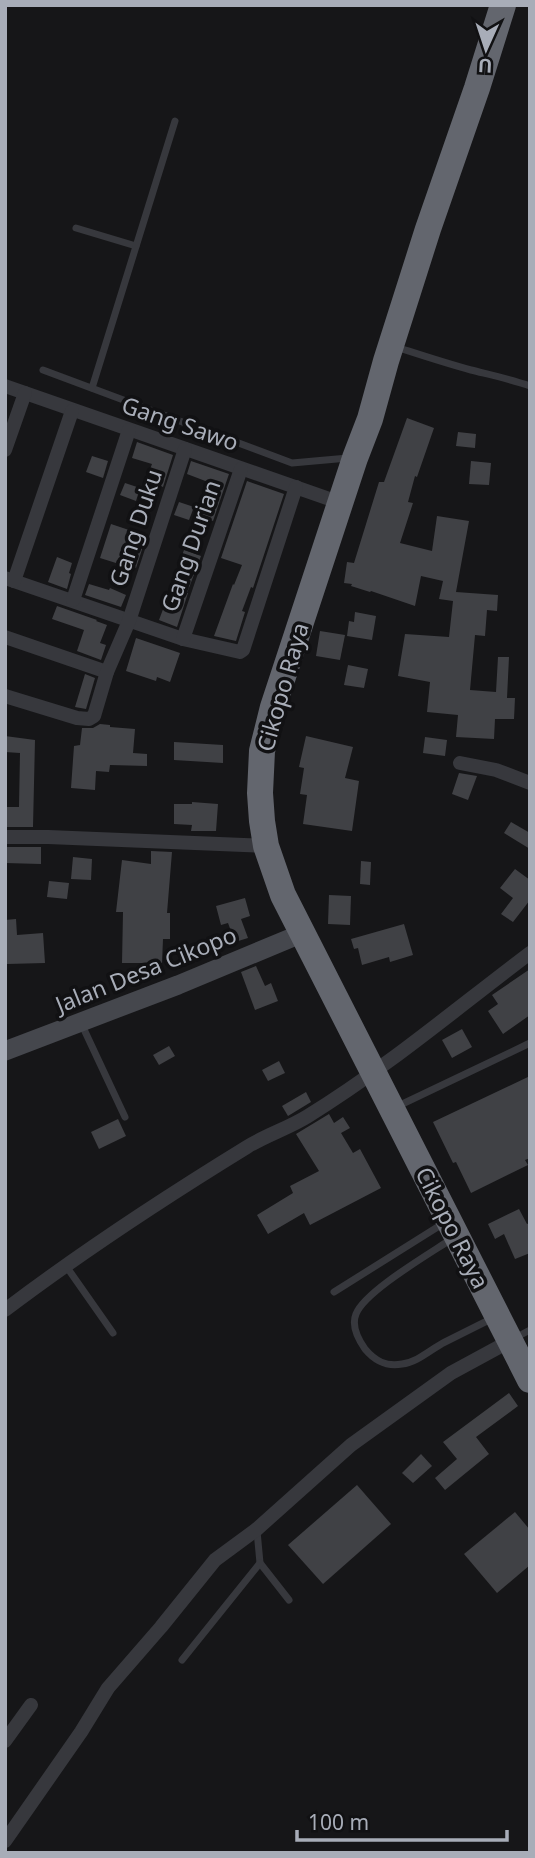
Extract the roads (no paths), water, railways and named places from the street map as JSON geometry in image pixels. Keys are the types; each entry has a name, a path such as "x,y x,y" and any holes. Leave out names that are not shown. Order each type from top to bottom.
{"highway":[{"name":"Cikopo Raya","path":"503,5 391,345 370,419 266,730 260,793 261,821 266,845 283,895 497,1317 520,1336 530,1380"}],"main road":[{"name":"Jalan Desa Cikopo","path":"5,1051 178,985 303,933"}],"street":[{"name":"Gang Sawo","path":"5,386 341,503"},
{"path":"5,450 25,393"},
{"path":"72,411 9,579 129,621 183,639 236,652 243,650 296,487"},
{"path":"73,600 130,430"},
{"name":"Gang Duku","path":"5,696 78,718 89,719 96,712 107,672 129,621 185,449"},
{"name":"Gang Durian","path":"183,639 242,469"},
{"path":"5,637 107,672"},
{"path":"460,763 496,770 530,783"},
{"path":"5,837 266,845"},
{"path":"5,1310 97,1242 250,1145 306,1117 373,1073 530,953"},
{"path":"5,1841 81,1732 108,1688 215,1560 257,1529 351,1446 451,1373 520,1336"},
{"path":"5,1741 31,1704"}],"lane":[{"path":"92,388 175,121"},
{"path":"76,228 136,246"},
{"path":"391,345 530,386"},
{"path":"43,370 292,463 355,458"},
{"path":"81,1023 125,1117"},
{"path":"392,1109 530,1044"},
{"path":"334,1292 452,1228"},
{"path":"452,1228 364,1303 355,1315 355,1331 361,1343 374,1360 391,1365 405,1364 497,1317"},
{"path":"66,1265 113,1333"},
{"path":"257,1529 260,1563 289,1600"},
{"path":"182,1660 260,1563"}]}
